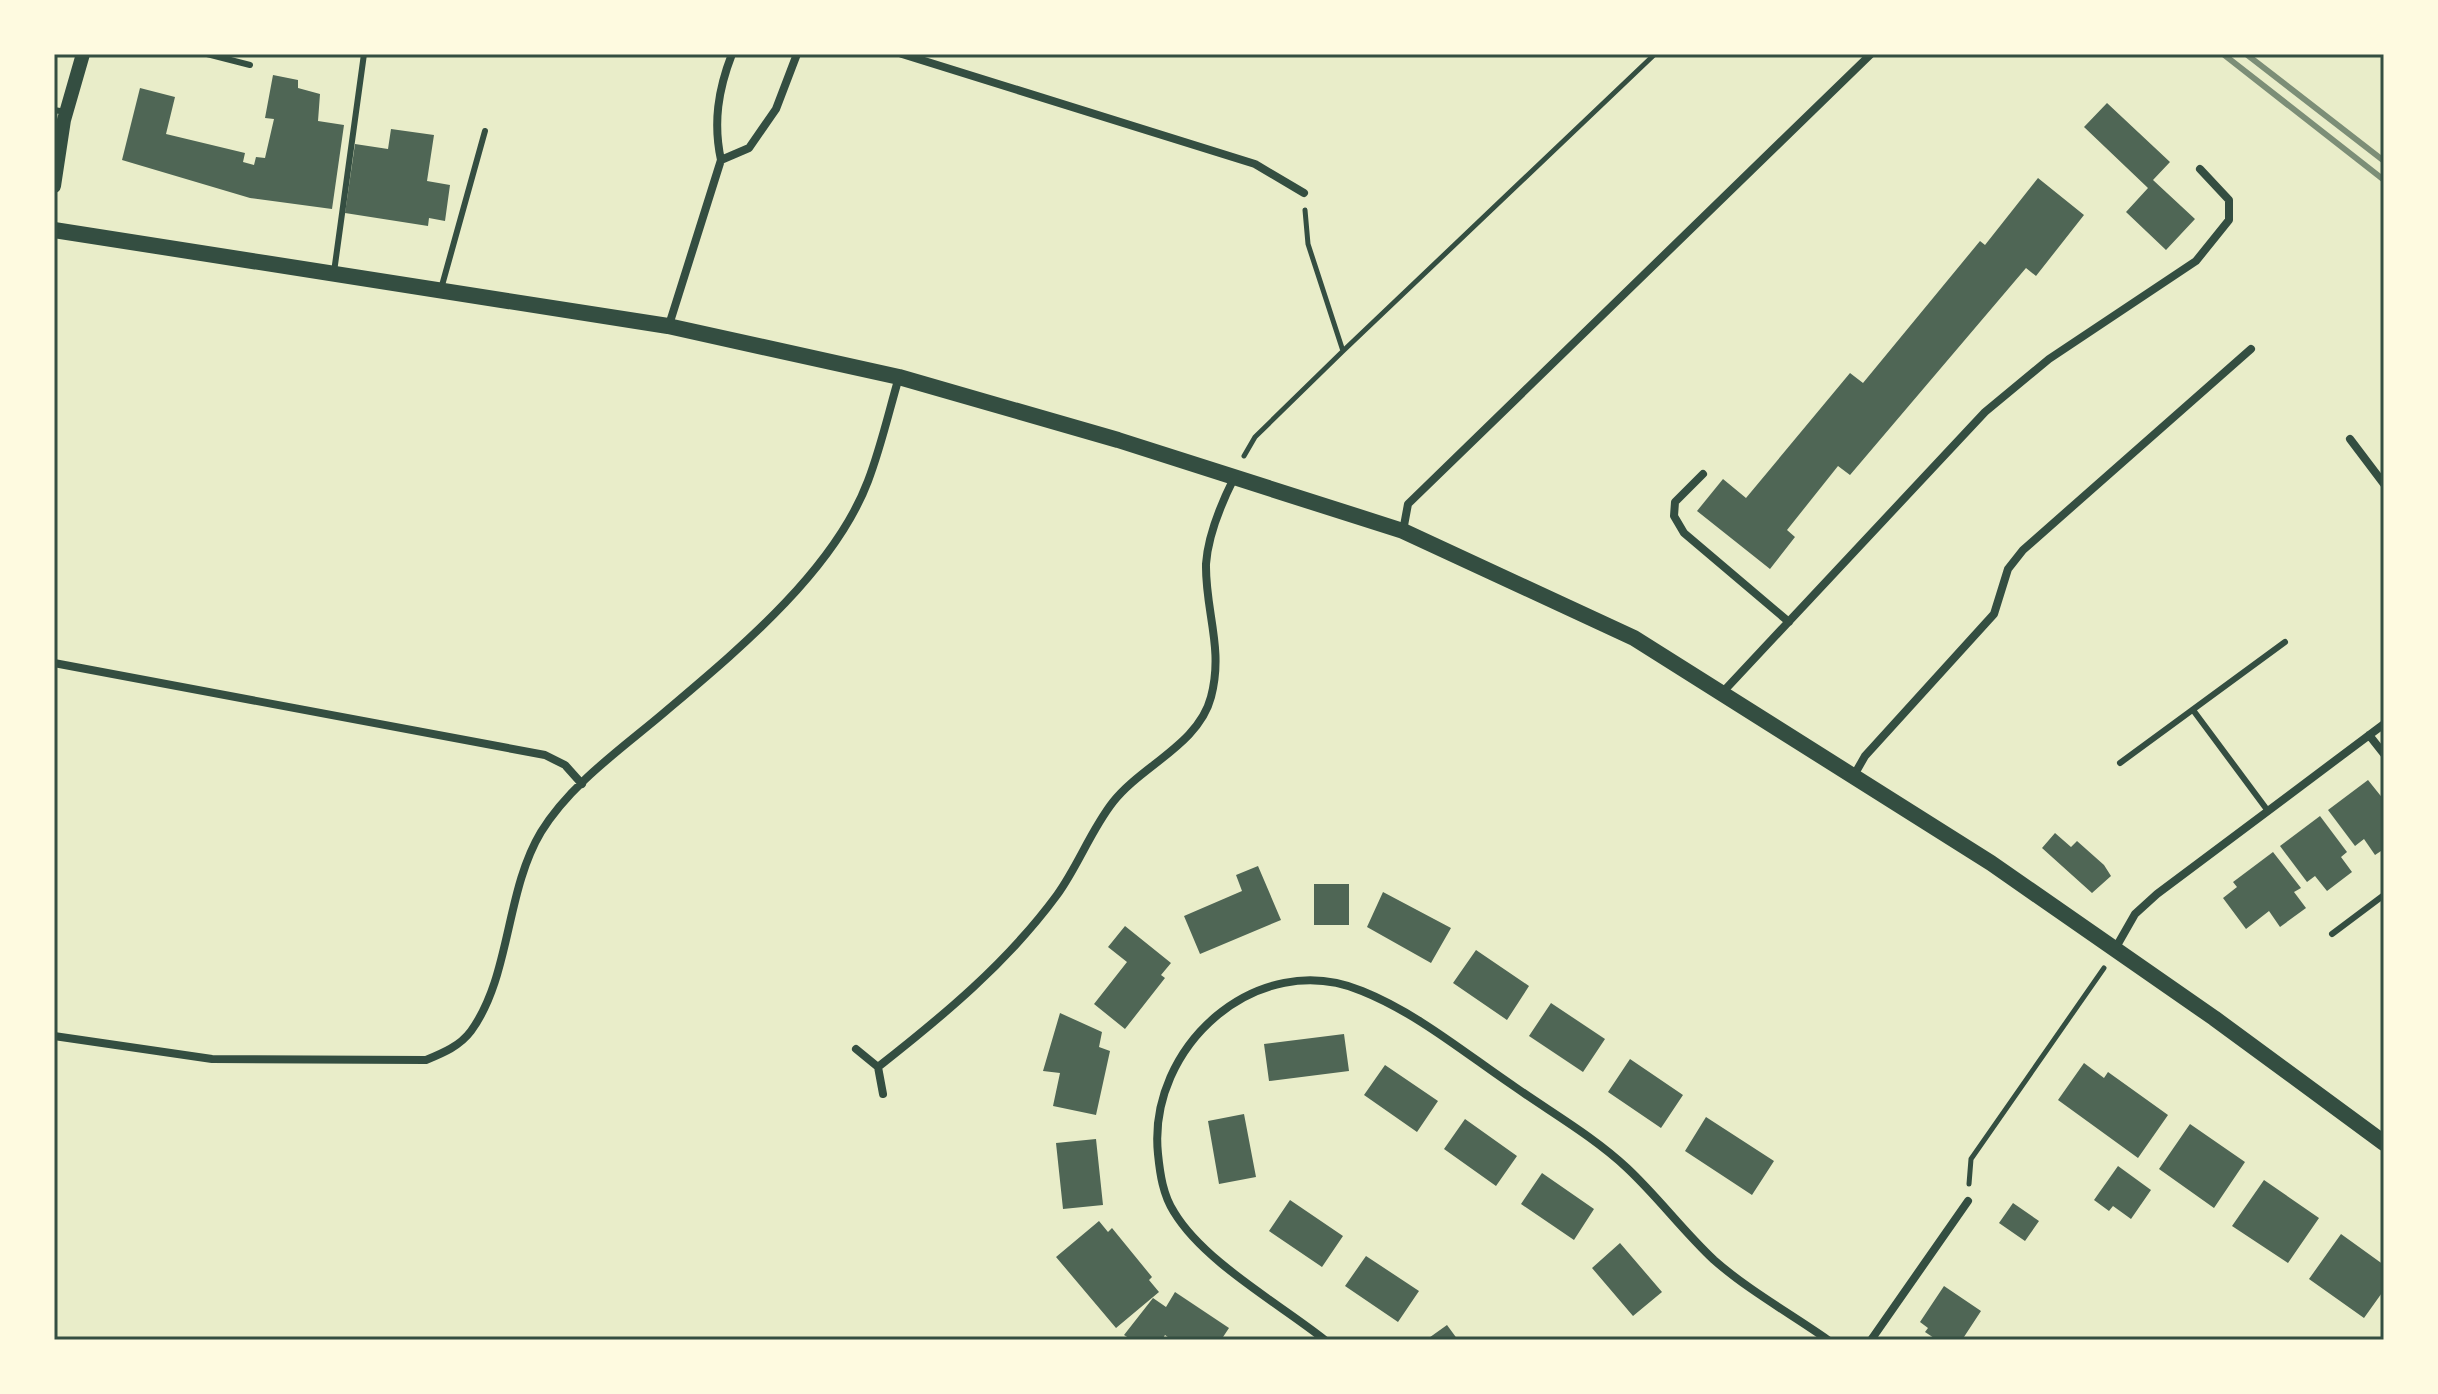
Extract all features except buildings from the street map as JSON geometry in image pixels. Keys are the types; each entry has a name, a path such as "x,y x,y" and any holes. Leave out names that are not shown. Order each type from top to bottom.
{"main road":[{"path":"54,230 668,326 899,377 1118,440 1403,531 1634,638 1991,863 2384,1143"}],"street":[{"path":"54,186 60,111 83,54"},
{"path":"668,326 721,160 715,133 721,84 732,54"},
{"path":"721,160 749,148 776,109 797,54"},
{"path":"902,54 1255,164 1304,193"},
{"path":"1403,531 1408,504 1871,54"},
{"path":"1721,694 1985,412 2019,381 2159,288 2213,244 2229,220 2229,200 2200,169"},
{"path":"1853,777 1865,756 1994,614 2008,569 2023,550 2251,349"},
{"path":"54,1036 212,1059 426,1060 450,1050 470,1033 486,1004 524,868 542,831 582,784 693,688 800,586 845,526 868,482 899,377"},
{"path":"2350,439 2384,484"},
{"path":"1703,474 1675,502 1674,516 1684,533 1789,622"},
{"path":"878,1067 978,984 1055,898 1113,802 1198,724 1211,700 1216,672 1217,642 1208,597 1206,562 1214,527 1234,478"},
{"path":"54,663 545,755 565,765 582,784"},
{"path":"2115,949 2127,926 2145,904 2384,724"},
{"path":"2369,735 2384,754"},
{"path":"1325,1340 1217,1260 1174,1213 1161,1180 1156,1137 1163,1095 1175,1062 1211,1018 1231,1004 1292,979 1329,980 1361,990 1395,1007 1604,1149 1647,1187 1717,1262 1828,1340"},
{"path":"856,1049 878,1067 883,1094"},
{"path":"1871,1340 1968,1201"}],"lane":[{"path":"207,54 250,65"},
{"path":"334,272 364,54"},
{"path":"441,289 485,131"},
{"path":"2120,763 2285,642"},
{"path":"2193,710 2268,811"},
{"path":"2332,934 2384,895"}],"path":[{"path":"1234,478 1255,437 1655,54"},
{"path":"1304,193 1308,244 1343,351"},
{"path":"1968,1201 1971,1159 2115,949"}],"railway":[{"path":"2223,54 2384,180"},
{"path":"2246,54 2384,161"}]}
